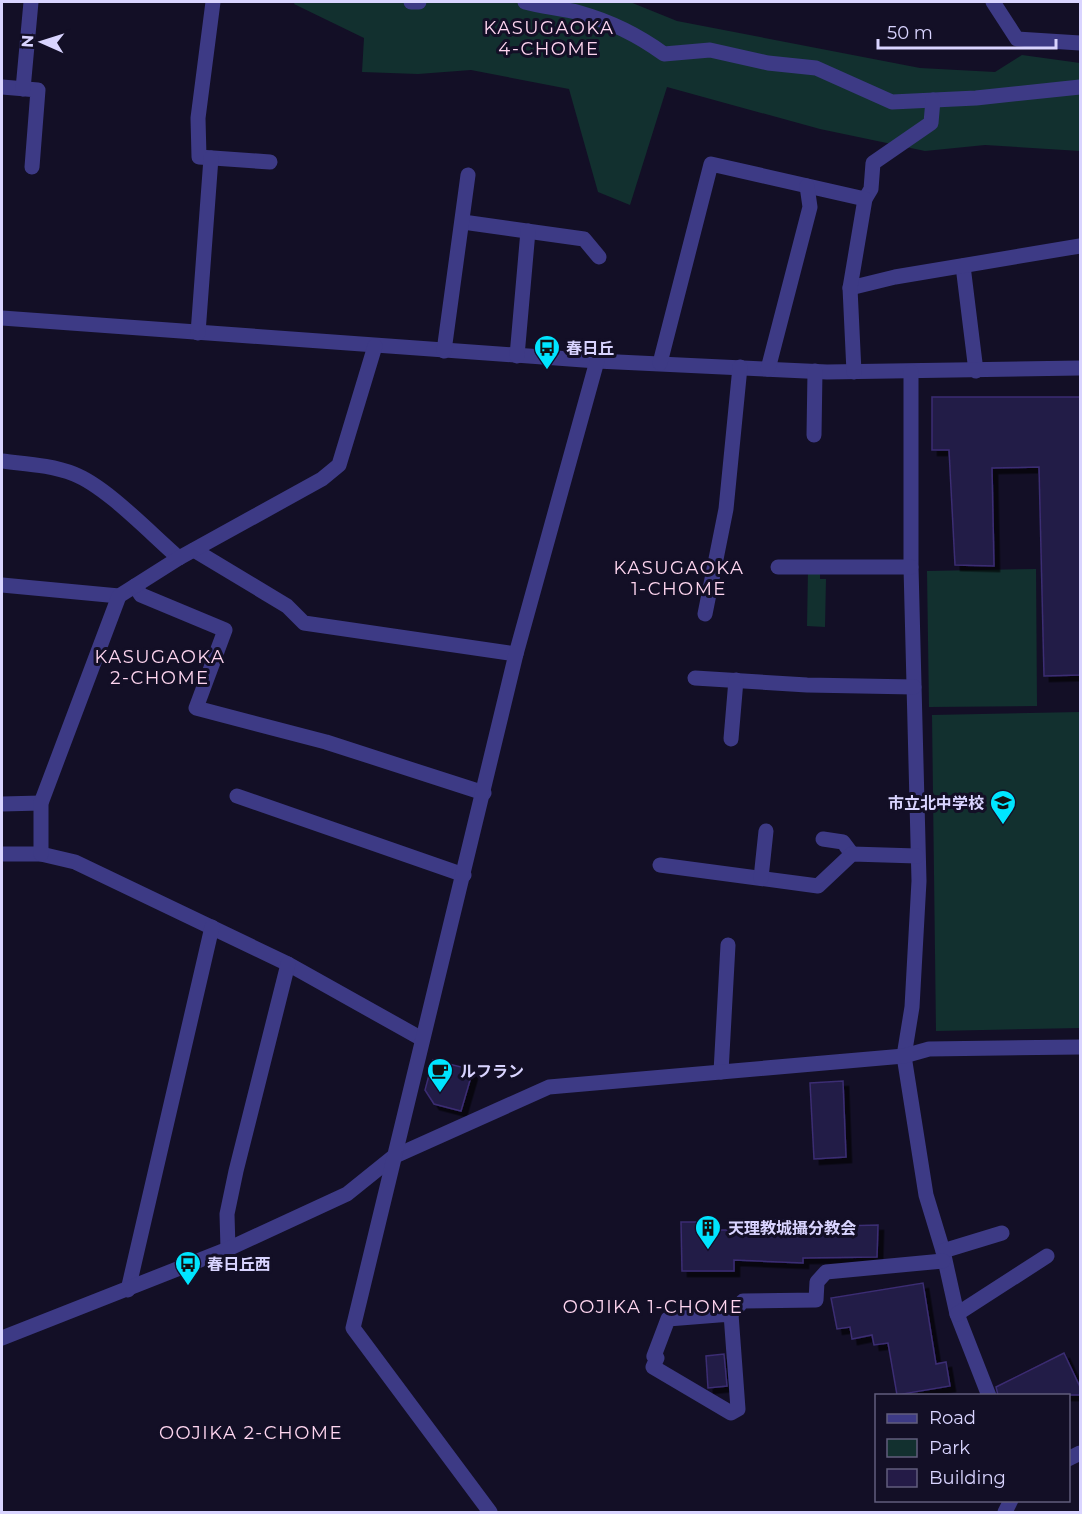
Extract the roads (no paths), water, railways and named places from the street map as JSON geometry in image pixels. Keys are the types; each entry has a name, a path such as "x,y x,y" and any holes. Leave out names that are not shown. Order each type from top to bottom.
{"street":[{"path":"23,89 31,2"},
{"path":"213,2 204,17 198,118 199,157 270,162"},
{"path":"411,2 419,2"},
{"path":"525,2 579,13 618,26 639,36 664,54 710,50 768,63 816,68 892,102 976,98 1080,87"},
{"path":"993,2 1017,39 1080,43"},
{"path":"2,87 38,90 32,167"},
{"path":"854,372 850,288 865,199 871,189 873,163 931,123 933,100"},
{"path":"198,333 211,158"},
{"path":"660,363 711,164 865,199"},
{"path":"444,351 468,175"},
{"path":"768,369 810,207 807,186"},
{"path":"463,222 584,239 599,257"},
{"path":"517,356 528,231"},
{"path":"850,288 895,277 1080,246"},
{"path":"963,266 975,371"},
{"path":"2,318 517,356 768,369 911,372 1080,368"},
{"path":"41,854 41,803 119,596 194,549 322,479 339,465 375,346"},
{"path":"490,1512 352,1328 516,654 597,361"},
{"path":"705,614 726,509 740,367"},
{"path":"814,435 821,371"},
{"path":"911,372 911,567 919,881 912,1007 904,1056 919,1164 926,1195 957,1314 988,1394"},
{"path":"2,461 44,466 76,475 106,495 179,558"},
{"path":"194,549 287,606 303,623 516,654"},
{"path":"778,567 911,567"},
{"path":"2,585 119,596"},
{"path":"135,586 141,595 225,630 196,708 326,742 484,793"},
{"path":"695,678 914,687"},
{"path":"730,739 736,680"},
{"path":"237,796 464,875"},
{"path":"2,804 41,803"},
{"path":"761,878 766,831"},
{"path":"823,839 843,842 852,854"},
{"path":"2,854 41,854 75,862 288,964 422,1039"},
{"path":"660,865 818,886 852,854 917,856"},
{"path":"128,1290 212,927"},
{"path":"721,1072 728,945"},
{"path":"228,1250 227,1214 236,1171 288,964"},
{"path":"2,1338 228,1250 347,1194 393,1157 549,1087 904,1056 929,1049 1080,1047"},
{"path":"731,1314 738,1409 731,1413 653,1367 657,1358 654,1356 668,1318 731,1314 743,1301 816,1300 817,1282 826,1272 943,1256 1002,1233"},
{"path":"957,1314 1047,1256"}],"place":[{"name":"春日丘","path":"547,371"},
{"name":"市立北中学校","path":"1003,826"},
{"name":"ルフラン","path":"440,1094"},
{"name":"天理教城攝分教会","path":"708,1251"},
{"name":"春日丘西","path":"188,1287"}],"district":[{"name":"KASUGAOKA 4-CHOME","path":"549,38"},
{"name":"KASUGAOKA 1-CHOME","path":"679,578"},
{"name":"KASUGAOKA 2-CHOME","path":"160,667"},
{"name":"OOJIKA 1-CHOME","path":"653,1307"},
{"name":"OOJIKA 2-CHOME","path":"251,1433"}]}
